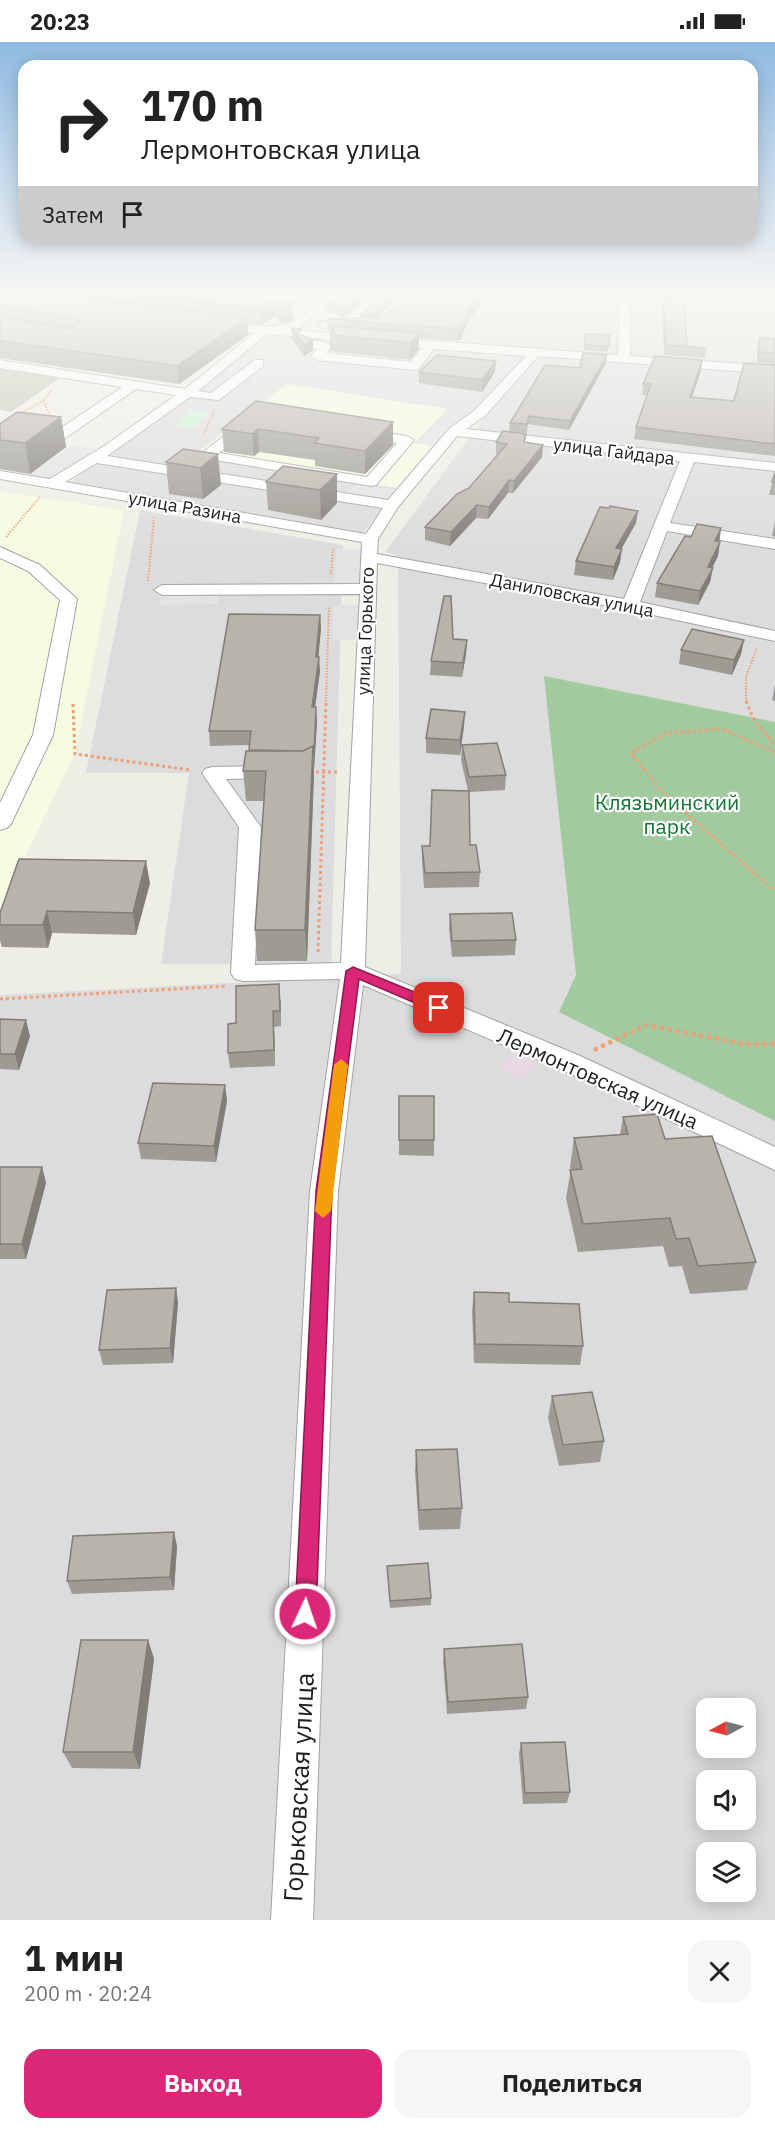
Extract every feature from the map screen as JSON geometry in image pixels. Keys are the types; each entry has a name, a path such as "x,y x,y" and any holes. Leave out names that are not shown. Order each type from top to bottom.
{"street":[{"path":"51,390 63,382"},
{"path":"118,382 213,397 234,382"},
{"path":"52,484 86,449 109,448 202,382"},
{"name":"улица Горького","path":"353,971 369,548 392,505 407,487 419,449 454,432 480,413 509,382"},
{"path":"52,441 134,384"},
{"path":"371,482 419,449 407,440 254,417 208,455 371,482 407,487"},
{"name":"улица Гайдара","path":"454,432 775,467"},
{"path":"0,445 15,435 52,441 178,471 392,505"},
{"path":"630,605 688,459"},
{"name":"улица Разина","path":"0,475 345,535 369,548"},
{"path":"662,526 775,544"},
{"name":"Даниловская улица","path":"369,548 769,635"},
{"path":"0,552 34,568 69,599 43,735 0,824"},
{"path":"162,590 367,590"},
{"path":"212,773 313,772"},
{"path":"212,773 250,827 243,973 353,971"},
{"name":"Лермонтовская улица","path":"353,971 569,1062 775,1159"},
{"name":"Горьковская улица","path":"292,1920 324,1191 353,971"}],"path":[{"path":"17,416 43,401 51,390"},
{"path":"178,471 183,458 205,434 212,421 213,397"},
{"path":"43,401 54,423"},
{"path":"0,544 22,515 52,484"},
{"path":"158,502 151,529 147,590 162,590"},
{"path":"318,972 313,772 333,548 345,535"},
{"path":"769,635 748,665 742,698 761,731 775,745"},
{"path":"73,702 75,754 212,773"},
{"path":"775,752 722,729 666,733 631,753 662,792 775,891"},
{"path":"313,772 360,773"},
{"path":"0,999 229,986"},
{"path":"569,1062 646,1025 745,1044 775,1044"}],"shaded area":[{"path":"0,382 55,382 11,412 0,410"},
{"path":"206,382 502,382 476,412 446,430 361,535 69,483"},
{"path":"511,382 775,382 775,1920 0,1920 0,995 401,974 398,556 385,552"},
{"path":"287,384 448,409 414,443 432,446 397,488 193,456"},
{"path":"435,425 454,428 437,446 417,443"},
{"path":"72,445 96,449 53,481 27,477"},
{"path":"356,484 401,491 390,504 345,497"},
{"path":"0,492 124,510 75,754 0,908"},
{"path":"140,510 343,545 331,965 161,964 189,773 86,773"},
{"path":"336,549 361,549 361,584 335,584"},
{"path":"162,590 219,590 218,604 159,605"},
{"path":"333,605 358,605 358,640 332,640"},
{"path":"514,1052 538,1065 522,1081 498,1067"}],"green space":[{"path":"191,410 209,412 194,427 175,425"},
{"name":"Клязьминский парк","path":"544,676 775,722 775,1121 559,1012 576,975"}],"building":[{"path":"535,382 592,382 570,421 529,416 527,424 510,423"},
{"path":"644,382 695,382 690,397 734,401 739,382 775,382 775,444 636,427 651,384 643,384"},
{"path":"256,401 393,422 365,451 314,443 319,438 258,429 252,434 222,429"},
{"path":"17,412 61,417 25,443 0,440 0,424"},
{"path":"503,431 526,434 524,442 543,445 514,481 509,480 489,507 477,505 451,532 425,527 457,494 469,488 507,444 496,442"},
{"path":"183,449 218,454 200,468 166,462"},
{"path":"283,466 337,474 320,490 266,482"},
{"path":"610,506 638,511 616,548 622,549 614,567 576,561 600,507 609,508"},
{"path":"697,524 721,528 715,541 720,542 708,567 713,568 700,591 657,583 685,536 691,537"},
{"path":"444,596 451,596 453,639 467,640 463,663 431,661"},
{"path":"229,614 320,615 316,657 319,657 312,707 316,707 314,754 313,746 303,751 249,750 251,731 209,731"},
{"path":"692,629 744,640 734,660 681,650"},
{"path":"431,709 465,712 460,740 426,738"},
{"path":"497,743 506,775 469,777 462,745"},
{"path":"313,746 305,930 255,930 266,771 243,771 246,751 303,751"},
{"path":"432,790 469,791 470,845 476,845 480,872 425,873 422,846 430,846"},
{"path":"19,859 146,861 133,913 47,911 43,925 0,925 0,913"},
{"path":"512,913 516,940 452,941 450,914"},
{"path":"279,984 280,1011 273,1011 274,1050 228,1053 228,1024 236,1023 236,986"},
{"path":"0,1019 26,1020 15,1054 0,1054"},
{"path":"153,1083 225,1085 214,1146 138,1143"},
{"path":"399,1096 434,1096 434,1140 399,1140"},
{"path":"657,1114 665,1139 712,1136 756,1262 698,1266 689,1238 676,1239 670,1218 583,1224 570,1170 582,1169 574,1138 628,1134 623,1117"},
{"path":"0,1167 42,1167 22,1244 0,1244"},
{"path":"176,1288 170,1348 99,1350 107,1290"},
{"path":"474,1292 509,1293 509,1302 579,1304 583,1346 475,1344"},
{"path":"592,1392 604,1441 563,1445 552,1396"},
{"path":"457,1449 462,1508 419,1510 416,1450"},
{"path":"174,1532 170,1577 67,1581 73,1536"},
{"path":"428,1563 431,1598 390,1601 387,1566"},
{"path":"81,1640 148,1640 133,1752 63,1752"},
{"path":"522,1644 528,1697 448,1702 444,1649"},
{"path":"565,1742 570,1792 525,1793 521,1743"}],"slow traffic":[{"path":"323,1211 341,1065"}],"route":[{"path":"305,1614 324,1191 353,971 439,1008"}]}
